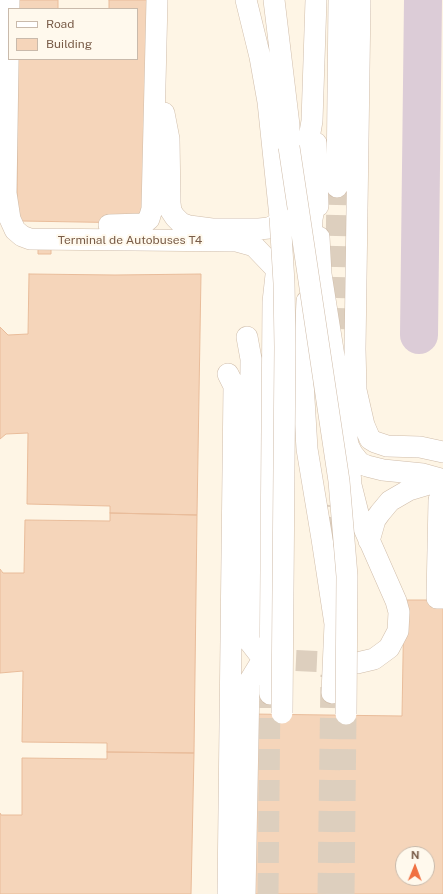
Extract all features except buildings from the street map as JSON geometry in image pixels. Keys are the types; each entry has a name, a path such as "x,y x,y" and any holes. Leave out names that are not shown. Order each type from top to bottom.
{"street":[{"name":"Terminal de Autobuses T4","path":"3,184 16,219 21,224 33,228 54,229 74,226 143,224 150,215 153,202 157,0"},
{"path":"246,0 260,57 280,127 289,147 339,481 347,576 346,714"},
{"path":"274,0 280,127 285,347 282,713"},
{"path":"270,694 273,302 276,269 287,219 303,169 312,121 316,0"},
{"path":"337,186 339,0"},
{"path":"360,0 355,349 356,390 364,426 370,438 374,442 387,446 420,447 443,452"},
{"name":"Terminal de Autobuses T4","path":"8,31 3,184 10,219 14,230 22,236 30,239 236,241 254,246 276,269"},
{"name":"Terminal de Autobuses T4","path":"156,83 168,129 170,150 170,203 171,211 175,217 181,223 189,226 212,229 269,228 287,219"},
{"path":"312,121 317,158 317,193 321,274 348,445 354,498 360,522 396,601 398,612 398,631 389,648 374,659 356,663"},
{"path":"317,193 312,219 302,382 307,449 335,624 332,693"},
{"path":"245,894 249,682 262,659 249,641 250,359 247,337"},
{"path":"228,374 234,386 228,894"},
{"path":"348,445 355,458 360,463 367,466 383,470 423,474 442,480"},
{"path":"369,542 375,520 390,501 409,490 442,480"},
{"path":"443,500 439,500 437,598 443,598"}],"taxiway":[{"path":"419,335 423,0"}],"tunnel":[{"path":"335,329 337,187"},
{"path":"332,569 333,505"},
{"path":"265,659 352,663"},
{"path":"328,894 331,675"},
{"path":"268,894 270,694"},
{"path":"344,894 346,714"}]}
